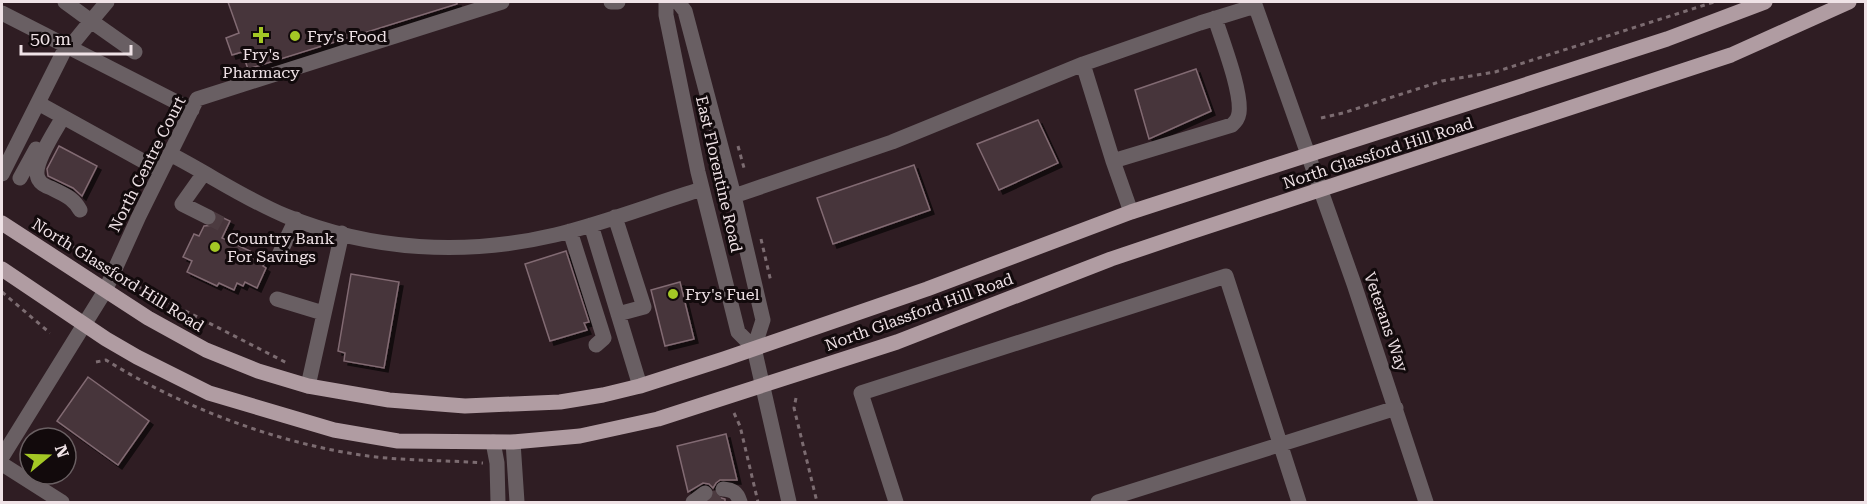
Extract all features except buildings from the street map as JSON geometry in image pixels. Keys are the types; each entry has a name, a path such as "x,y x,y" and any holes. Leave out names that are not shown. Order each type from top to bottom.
{"main road":[{"name":"North Glassford Hill Road","path":"2,223 148,318 206,350 258,372 308,386 388,400 465,406 560,402 640,386 927,289 1131,213 1667,39 1765,2"},
{"name":"North Glassford Hill Road","path":"2,269 137,357 209,393 270,412 334,430 398,441 513,442 580,436 658,419 897,342 1111,259 1731,56 1849,2"}],"street":[{"path":"65,2 135,52"},
{"path":"2,174 68,47 107,2"},
{"name":"North Centre Court","path":"2,458 105,291 197,99 502,2"},
{"path":"611,2 618,2"},
{"name":"East Florentine Road","path":"666,2 666,15 702,189 738,332 754,348"},
{"name":"East Florentine Road","path":"678,2 685,11 734,196 763,320 754,348 789,502"},
{"path":"734,196 892,142 1083,64 1255,4"},
{"name":"Veterans Way","path":"1255,4 1321,189 1426,502"},
{"path":"2,13 192,111"},
{"path":"1113,161 1232,125 1237,120 1239,111 1237,92 1215,18"},
{"path":"1083,64 1131,213"},
{"path":"38,103 161,171"},
{"path":"20,178 60,115"},
{"path":"60,115 38,162 37,171 39,180 48,187 74,199 80,210"},
{"path":"170,154 238,193 296,219 342,233 418,247 460,248 500,245 570,231 702,189"},
{"path":"204,173 182,204 208,217"},
{"path":"615,217 644,307 618,314"},
{"path":"279,255 296,219"},
{"path":"591,225 640,386"},
{"path":"570,231 604,338 596,345"},
{"path":"308,386 342,233"},
{"path":"896,502 861,393 1226,276 1299,502"},
{"path":"277,299 323,313"},
{"path":"1098,502 1396,408"},
{"path":"494,442 498,502"},
{"path":"513,442 517,502"},
{"path":"2,464 62,502"},
{"path":"726,496 732,490 738,495 740,502"}],"path":[{"path":"1321,118 1442,81 1495,72 1714,2"},
{"path":"33,224 95,259"},
{"path":"129,282 291,365"},
{"path":"2,292 50,333"},
{"path":"796,398 794,408 817,502"},
{"path":"734,413 740,426 758,502"}],"tunnel":[{"path":"208,217 227,227"},
{"path":"706,500 724,496"}],"place":[{"name":"Fry's Pharmacy","path":"261,35"},
{"name":"Fry's Food","path":"295,36"},
{"name":"Country Bank For Savings","path":"215,247"},
{"name":"Fry's Fuel","path":"673,294"}]}
